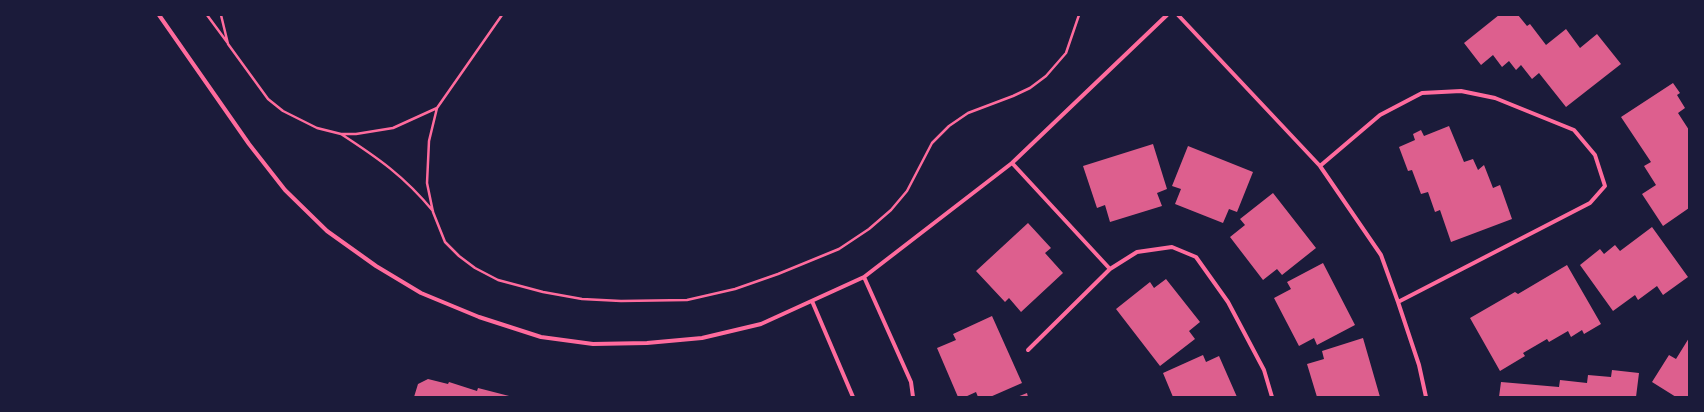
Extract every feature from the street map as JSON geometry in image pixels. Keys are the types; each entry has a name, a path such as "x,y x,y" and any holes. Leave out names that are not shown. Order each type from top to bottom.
{"street":[{"path":"159,15 249,144 285,190 327,231 376,266 422,293 479,317 541,337 592,344 647,344 702,338 761,324 864,277 1012,162 1167,15"},
{"path":"1178,15 1320,166 1381,255 1419,365 1426,397"},
{"path":"1320,166 1380,115 1422,93 1461,91 1495,98 1574,130 1595,155 1605,186 1590,203 1398,302"},
{"path":"1012,162 1110,269"},
{"path":"1028,350 1110,269 1137,252 1172,247 1196,257 1228,302 1264,370 1272,397"},
{"path":"864,277 911,382 913,397"},
{"path":"812,302 853,397"}],"path":[{"path":"207,15 268,99 283,111 317,128 341,134 356,134 394,128 438,108"},
{"path":"221,15 228,44"},
{"path":"502,15 438,108 429,141 427,183 433,212 445,242 459,256 475,268 498,280 543,292 582,299 621,301 687,300 735,289 778,274 839,249 869,229 891,210 907,191 932,143 949,126 968,113 1030,88 1046,76 1066,53 1079,15"},
{"path":"341,134 401,176 433,212"}],"building":[{"path":"1499,15 1518,15 1527,26 1530,24 1546,45 1566,29 1580,48 1597,34 1621,64 1566,107 1539,73 1532,79 1521,65 1516,70 1509,61 1502,67 1493,55 1481,65 1464,43"},
{"path":"1673,83 1680,93 1677,95 1685,108 1678,113 1689,130 1689,208 1663,226 1642,194 1656,185 1644,166 1651,162 1621,117"},
{"path":"1449,126 1464,162 1473,159 1478,170 1484,165 1493,188 1500,185 1512,219 1451,242 1440,210 1435,212 1428,192 1421,194 1412,170 1408,171 1399,147 1415,140 1413,134 1421,130 1424,136"},
{"path":"1153,144 1167,189 1157,193 1162,206 1110,222 1105,205 1097,208 1083,166"},
{"path":"1188,146 1253,172 1237,212 1229,209 1223,223 1175,204 1181,189 1172,186"},
{"path":"1273,193 1316,248 1282,275 1277,269 1263,280 1230,237 1245,225 1240,219"},
{"path":"1028,223 1051,248 1045,253 1063,273 1021,312 1009,298 1005,302 976,271"},
{"path":"1652,227 1688,277 1663,295 1657,286 1638,300 1635,295 1613,311 1580,265 1600,249 1604,254 1615,245 1620,251"},
{"path":"1323,263 1355,325 1317,345 1314,338 1299,346 1274,298 1291,289 1287,282"},
{"path":"1567,265 1601,324 1584,334 1582,330 1571,337 1568,331 1549,342 1547,339 1523,353 1525,356 1500,371 1470,318 1515,292 1518,294"},
{"path":"1166,279 1200,322 1189,331 1195,339 1160,366 1116,309 1150,282 1154,288"},
{"path":"992,316 1022,383 990,397 978,397 976,392 965,397 958,397 937,348 956,340 953,334"},
{"path":"1363,338 1380,397 1317,397 1307,364 1324,359 1322,351"},
{"path":"1689,338 1689,397 1676,397 1652,382 1669,355 1676,359"},
{"path":"1203,355 1206,362 1219,356 1237,397 1173,397 1163,373"},
{"path":"1612,370 1639,373 1636,397 1499,397 1501,382 1559,387 1560,380 1587,383 1588,375 1611,377"},
{"path":"428,379 448,384 449,382 477,391 478,388 513,397 414,397 418,384"},
{"path":"1027,393 1028,397 1017,397"}]}
